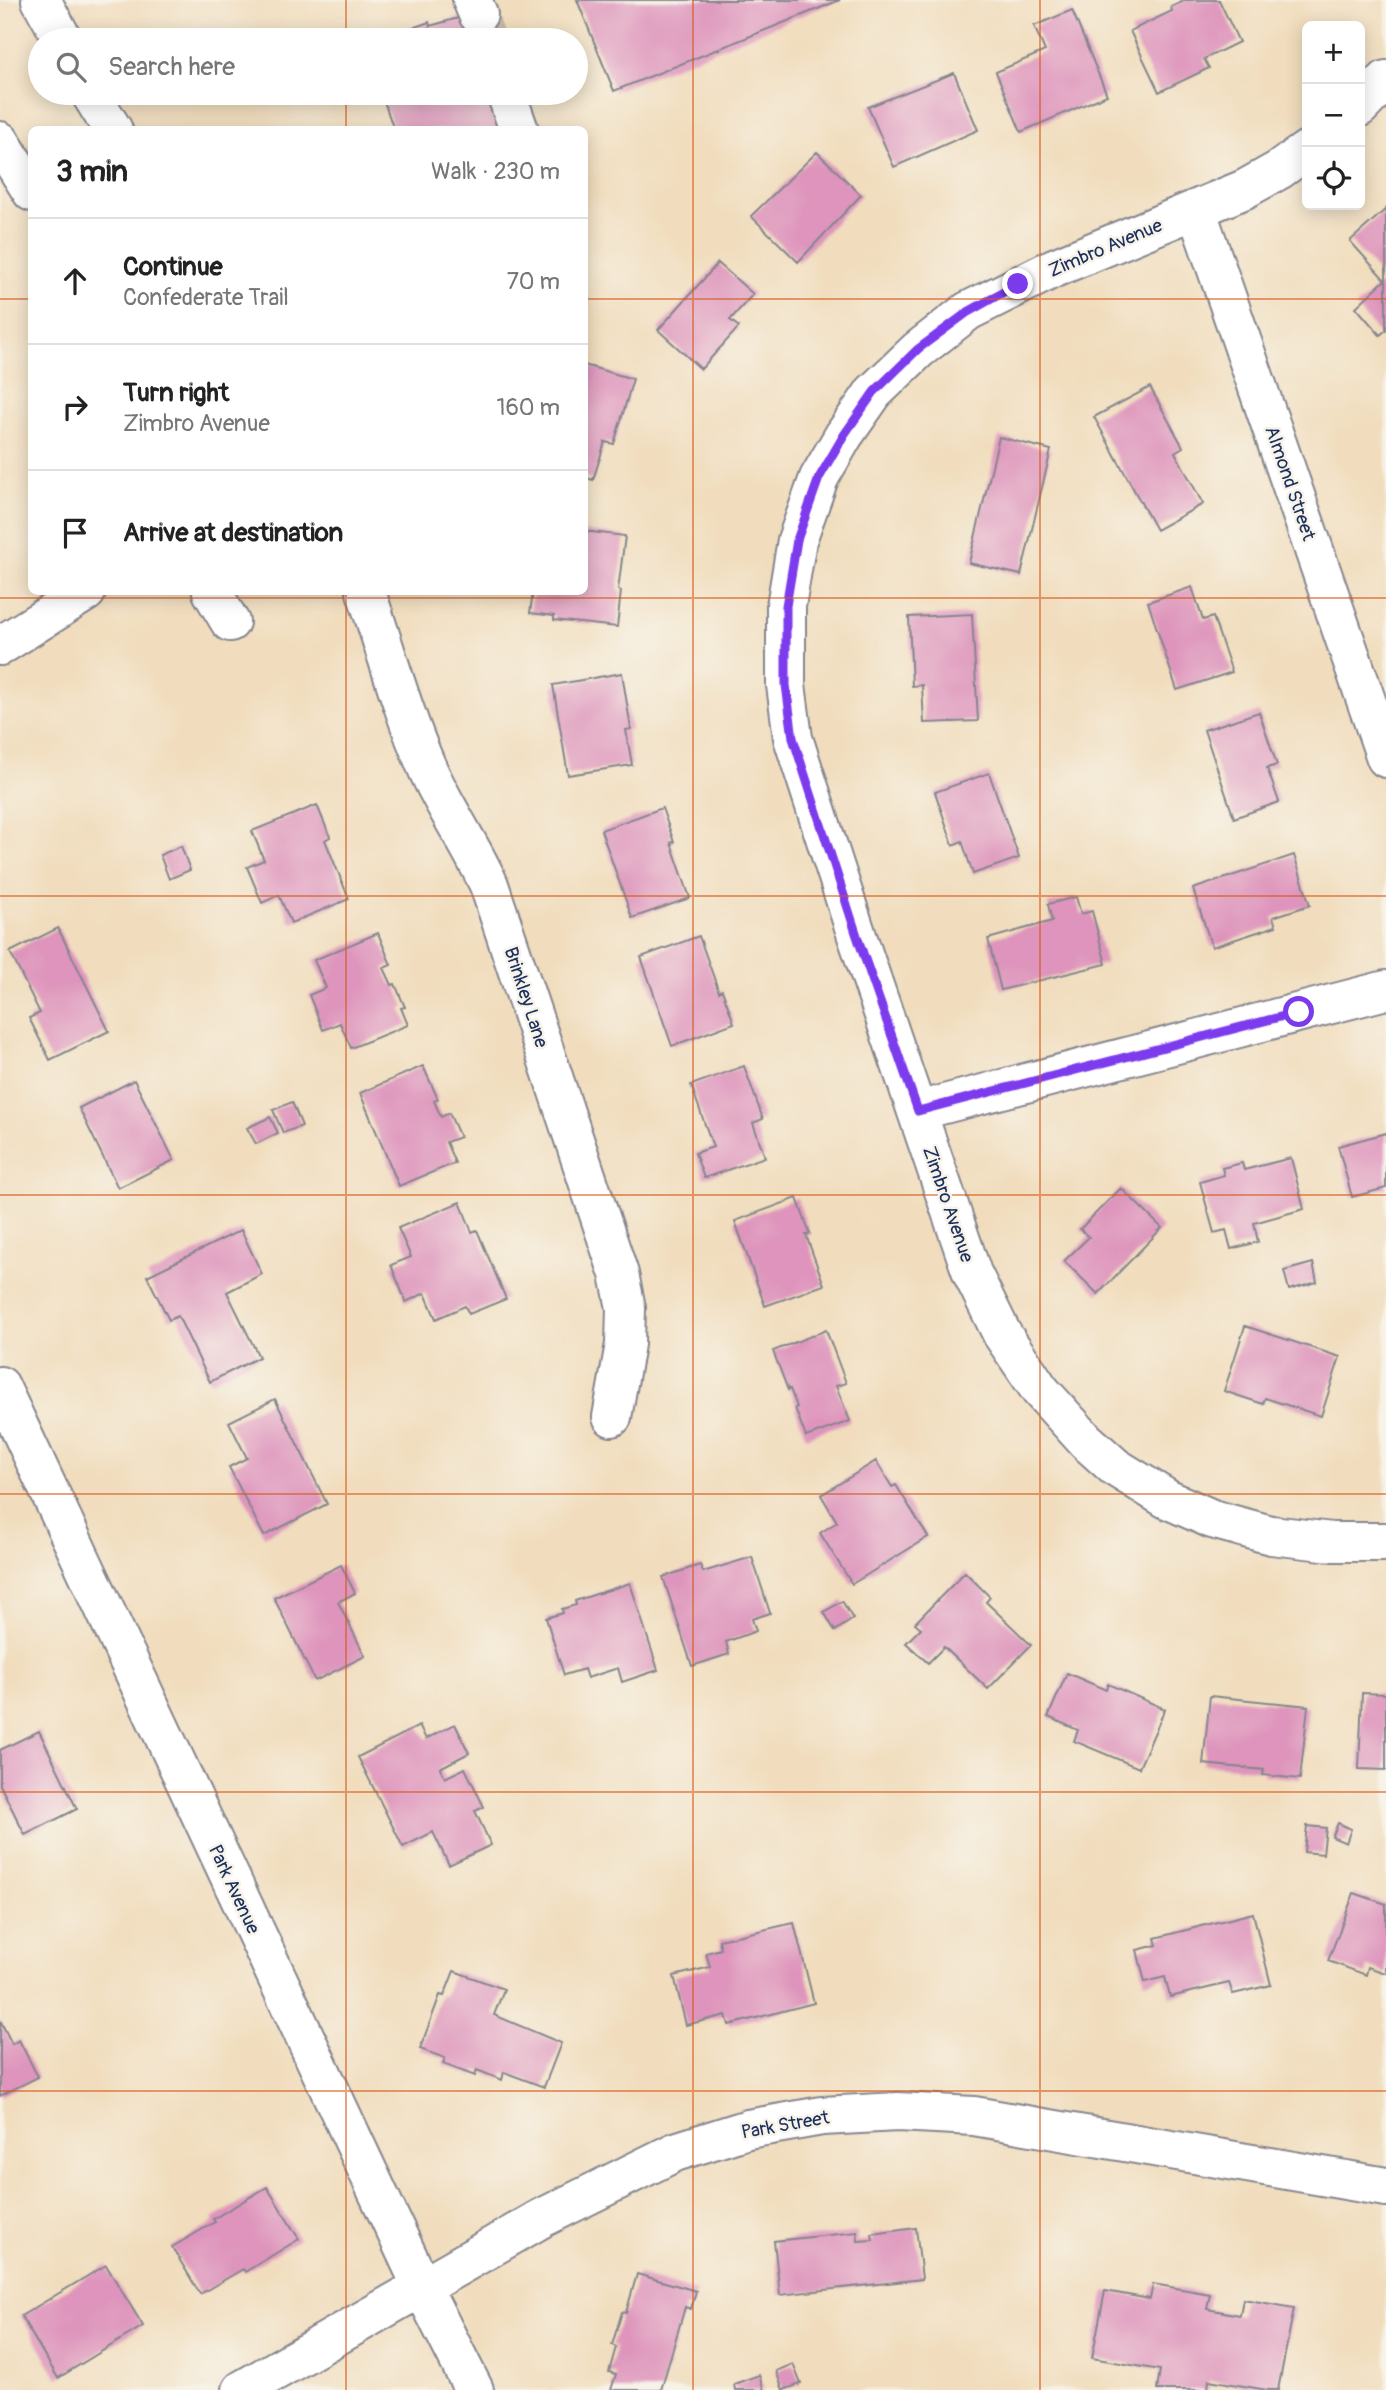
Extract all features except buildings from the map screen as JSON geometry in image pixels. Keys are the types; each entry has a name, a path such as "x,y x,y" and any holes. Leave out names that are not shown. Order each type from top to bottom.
{"street":[{"path":"41,0 56,28"},
{"path":"1365,102 1386,80"},
{"path":"97,105 111,126"},
{"path":"510,105 518,126"},
{"path":"0,141 28,186"},
{"name":"Zimbro Avenue","path":"1302,154 1245,189 1018,284 968,312 918,349 874,392 844,435 819,478 797,540 786,606 786,685 793,738 857,936 972,1273 1002,1334 1040,1390 1086,1441 1115,1467 1167,1499 1212,1519 1270,1535 1332,1542 1386,1542"},
{"name":"Almond Street","path":"1196,209 1386,758"},
{"path":"0,646 81,595"},
{"name":"Brinkley Lane","path":"367,595 428,771 475,853 489,885 619,1275 626,1308 625,1344 612,1417"},
{"path":"918,1111 1386,990"},
{"name":"Park Avenue","path":"0,1386 422,2287 474,2390"},
{"name":"Park Street","path":"242,2390 542,2218 675,2152 748,2129 822,2116 898,2112 974,2116 1386,2187"}],"tunnel":[{"path":"478,14 483,28"}],"route":[{"path":"1018,284 968,312 918,349 874,392 844,435 819,478 797,540 786,606 786,685 793,738 857,936 918,1111 1299,1012"}]}
